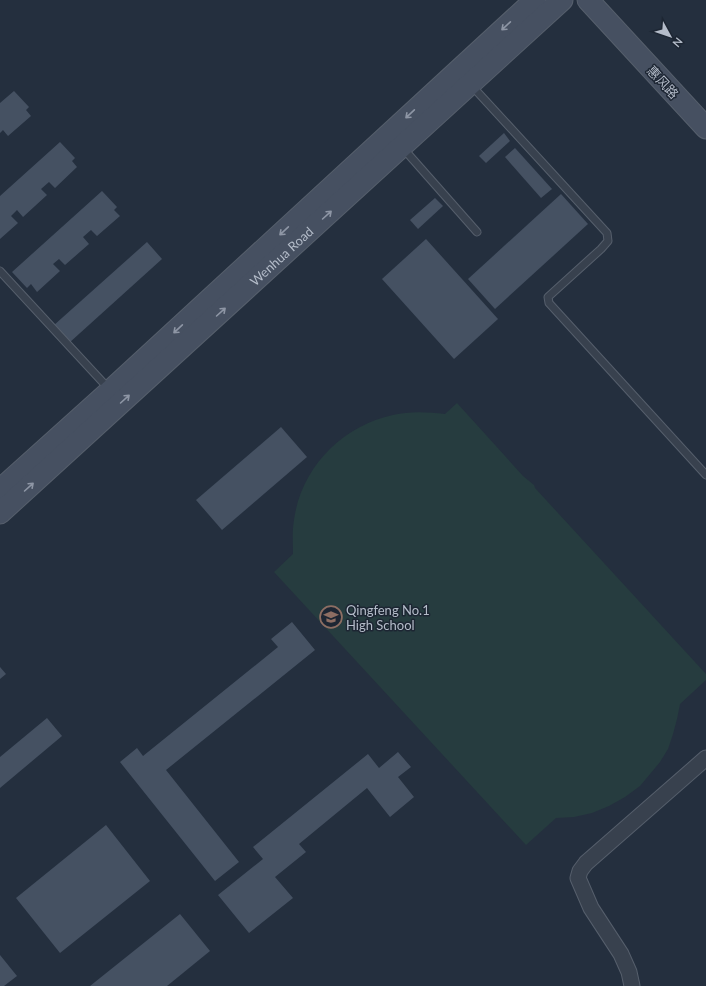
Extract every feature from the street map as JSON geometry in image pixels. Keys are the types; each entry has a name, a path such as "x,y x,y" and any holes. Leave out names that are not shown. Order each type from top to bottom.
{"main road":[{"name":"Wenhua Road","path":"0,490 110,391 534,0"},
{"name":"Wenhua Road","path":"0,513 562,0"},
{"name":"惠风路","path":"588,0 706,128"}],"street":[{"path":"632,986 629,972 621,954 591,908 578,878 580,871 586,863 706,758"}],"lane":[{"path":"471,84 607,233 608,241 548,297 549,303 706,475"},
{"path":"402,147 477,232"},
{"path":"0,271 110,391"}],"green space":[{"path":"457,403 523,476 534,485 535,488 706,674 706,680 680,704 668,749 660,762 640,786 609,806 592,813 574,817 556,818 526,845 274,572 293,554 293,524 298,501 305,483 327,452 341,439 374,421 393,415 412,412 445,414"}],"building":[{"path":"14,91 29,107 26,110 31,116 8,136 3,130 0,133 0,103"},
{"path":"504,133 510,141 486,163 479,156"},
{"path":"60,142 75,158 72,161 77,167 55,188 49,182 41,189 47,195 23,217 17,210 11,216 18,223 0,239 0,196"},
{"path":"515,148 552,189 541,198 505,157"},
{"path":"102,191 117,207 114,210 120,216 97,236 91,230 83,237 89,244 65,265 59,259 53,264 60,271 37,292 31,284 27,288 12,272"},
{"path":"561,194 588,224 495,309 468,279"},
{"path":"435,198 443,206 418,229 410,220"},
{"path":"426,239 498,319 454,359 382,279"},
{"path":"147,242 162,259 69,343 53,326"},
{"path":"281,427 307,457 222,530 196,500"},
{"path":"292,622 315,650 166,770 239,862 215,881 120,762 137,748 143,756 278,647 271,639"},
{"path":"0,667 6,674 0,679"},
{"path":"47,718 62,736 0,788 0,757"},
{"path":"398,752 411,767 398,777 414,797 390,817 367,788 299,844 306,852 275,877 293,898 249,933 218,895 263,859 253,847 368,754 379,768"},
{"path":"106,825 150,881 60,953 16,898"},
{"path":"180,914 210,951 167,986 90,986"},
{"path":"0,955 17,976 4,986 0,986"}],"place":[{"name":"Qingfeng No.1 High School","path":"331,617"}]}
